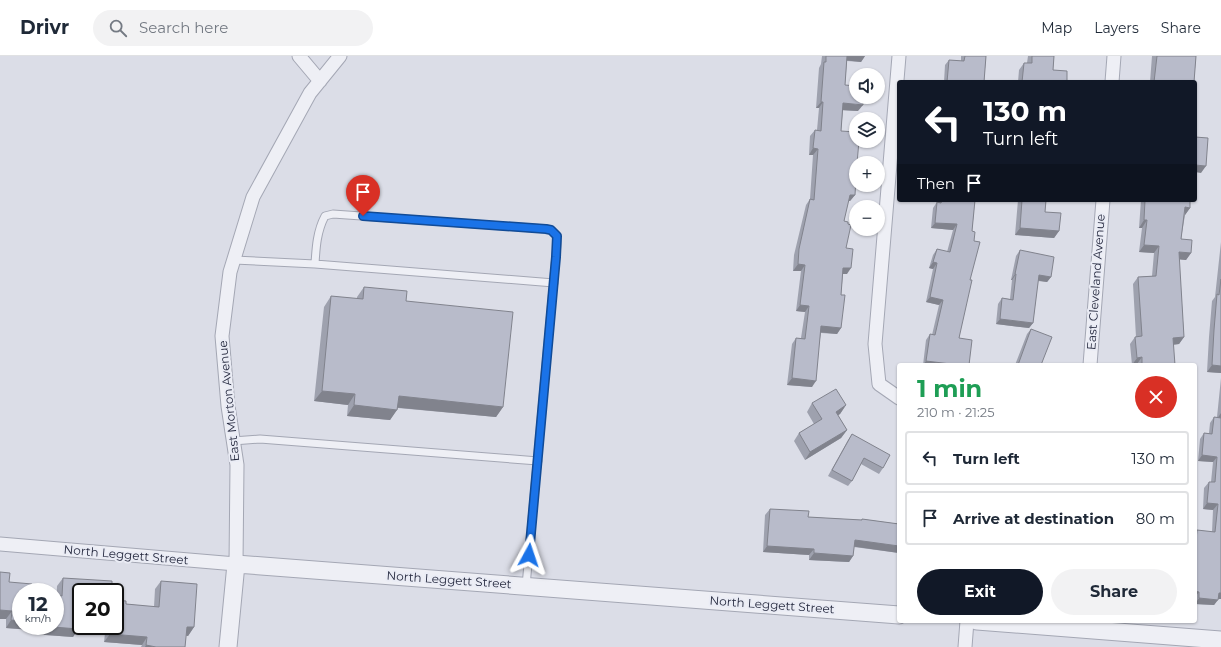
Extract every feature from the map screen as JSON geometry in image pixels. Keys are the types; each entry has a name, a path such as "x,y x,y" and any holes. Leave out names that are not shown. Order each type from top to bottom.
{"street":[{"path":"299,56 320,81"},
{"name":"East Morton Avenue","path":"228,647 236,564 237,465 228,406 222,336 230,272 253,197 310,93 340,56"},
{"path":"897,397 879,384 875,344 899,56"},
{"path":"1112,80 1114,56"},
{"name":"East Cleveland Avenue","path":"1090,363 1103,202"},
{"name":"North Leggett Street","path":"0,544 236,564 897,615"},
{"path":"965,647 967,623"},
{"path":"1003,623 1221,640"}],"lane":[{"path":"315,264 316,243 320,224 325,216 333,214 546,229 551,230 557,236 526,586"},
{"path":"234,260 315,264 554,283"},
{"path":"233,440 260,439 538,461"}],"building":[{"path":"826,56 847,56 845,85 849,85 849,104 843,103 841,131 849,132 849,148 858,148 858,156 849,156 849,192 855,192 855,195 850,195 844,221 848,222 849,224 849,234 846,248 853,249 851,268 843,268 841,295 845,295 841,328 821,326 816,381 792,378 796,338 805,339 809,306 800,305 805,265 798,264 799,249 810,199 814,200 818,149 813,148 815,130 821,131 823,102 821,102 824,62 826,62"},
{"path":"965,56 986,56 984,80 947,80 949,60 964,61"},
{"path":"1032,56 1054,56 1053,70 1067,71 1067,80 1022,80 1024,63 1032,63"},
{"path":"1157,56 1196,56 1194,80 1154,80"},
{"path":"1197,137 1208,138 1206,166 1197,165"},
{"path":"937,202 975,202 972,231 975,232 974,241 980,242 970,280 972,280 959,338 972,340 969,363 942,363 926,361 930,334 935,335 943,300 930,297 937,263 933,262 937,249 950,252 957,224 935,223"},
{"path":"1022,202 1046,202 1045,212 1061,213 1059,231 1020,228"},
{"path":"1145,202 1190,202 1190,208 1185,207 1181,239 1192,240 1191,253 1179,252 1184,337 1173,338 1175,363 1142,363 1142,357 1137,358 1135,337 1142,336 1138,277 1156,276 1159,246 1144,245 1147,220 1144,220"},
{"path":"1020,250 1054,257 1051,277 1039,275 1033,323 1000,319 1002,298 1013,300 1015,274"},
{"path":"1221,279 1221,366 1212,365 1217,294 1219,295"},
{"path":"364,287 407,291 406,301 513,312 503,407 399,396 397,410 354,405 355,394 322,391 331,296 363,299"},
{"path":"1031,329 1052,337 1042,363 1019,363"},
{"path":"836,389 846,405 836,412 847,430 810,452 799,433 822,419 812,403"},
{"path":"1214,417 1221,418 1221,593 1219,593 1218,600 1199,598 1199,592 1197,592 1197,530 1215,532 1218,504 1207,503 1209,482 1215,482 1217,457 1202,455 1204,433 1212,434"},
{"path":"852,434 890,455 883,468 864,458 852,481 832,470"},
{"path":"770,509 809,511 808,517 862,519 897,524 897,546 855,540 853,556 814,553 814,549 767,546"},
{"path":"0,572 10,573 9,582 20,583 12,583 12,611 0,610"},
{"path":"63,578 112,581 112,583 72,583 72,629 64,628 64,583 63,583"},
{"path":"161,581 197,584 194,627 187,627 185,647 156,647 146,645 147,637 122,635 124,635 124,601 126,601 126,604 159,607"}],"route":[{"path":"363,216 546,229 551,230 557,236 529,555"}]}
